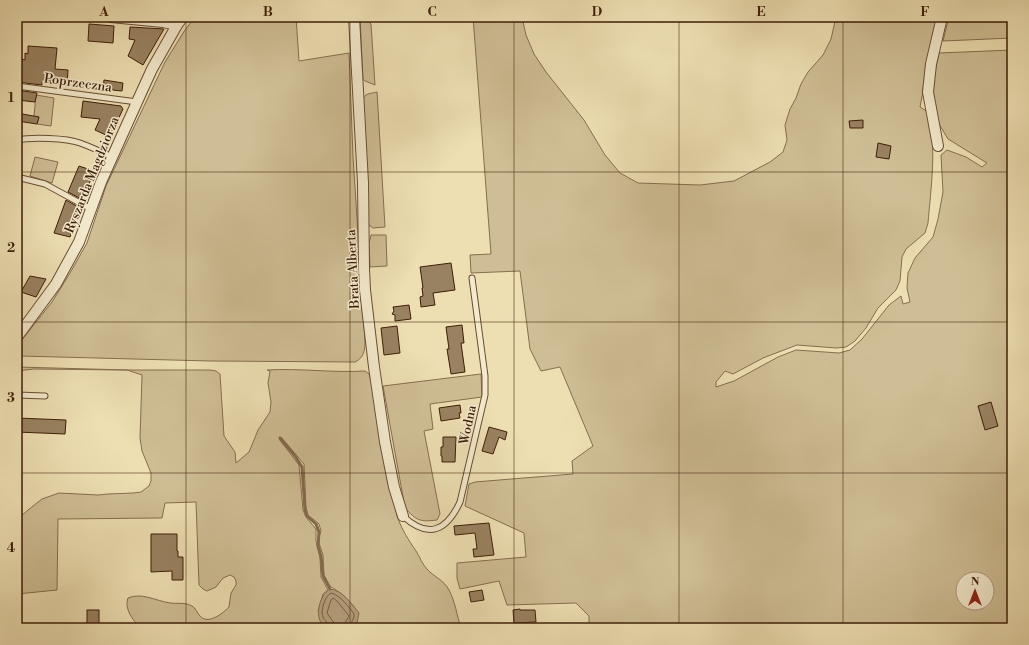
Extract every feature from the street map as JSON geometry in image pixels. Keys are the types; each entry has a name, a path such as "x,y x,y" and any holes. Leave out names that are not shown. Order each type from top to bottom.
{"street":[{"path":"110,17 163,22 180,21"},
{"name":"Brata Alberta","path":"354,17 364,183 365,290 385,442 394,487 404,516"},
{"path":"938,146 928,92 931,64 942,17"},
{"name":"Ryszarda Magdziorza","path":"17,338 56,284 79,242 112,157 152,69 180,21"}],"lane":[{"name":"Poprzeczna","path":"17,86 137,102"},
{"path":"17,140 25,138 58,139 79,142 112,157"},
{"path":"17,177 45,184 91,209"},
{"name":"Wodna","path":"404,516 412,524 420,527 435,529 443,527 453,517 460,502 466,481 485,395 485,376 472,278"},
{"path":"17,395 45,396"}],"shaded area":[{"path":"195,17 296,17 299,61 349,53 353,157 365,341 362,356 355,362 210,361 20,356 17,346 52,302 87,243 106,186 165,62"},
{"path":"360,17 364,17 371,24 375,85 363,79"},
{"path":"473,17 522,17 526,35 534,54 546,72 584,120 605,155 620,173 638,183 700,185 734,181 770,162 783,152 787,140 785,125 790,109 808,72 823,55 831,39 836,17 938,17 920,107 928,112 931,125 933,153 928,223 925,233 906,249 902,257 900,281 896,290 878,308 866,328 855,341 846,347 836,348 797,345 763,358 733,374 725,371 716,382 716,387 734,381 778,357 796,350 839,353 850,350 862,339 889,305 901,296 903,304 910,302 907,288 908,273 915,258 933,237 938,219 943,192 941,155 947,150 966,157 982,167 987,163 948,139 939,124 933,99 934,76 939,53 1012,50 1012,628 589,628 589,616 576,603 507,605 499,581 460,589 457,578 457,563 526,557 524,533 465,506 469,484 475,482 573,474 572,461 593,446 560,367 541,371 530,349 520,271 471,273 470,255 491,254"},
{"path":"949,17 1012,17 1012,38 943,41"},
{"path":"377,92 385,227 373,228 369,225 368,221 363,101 364,96"},
{"path":"36,95 54,98 51,126 37,124 39,117 34,116"},
{"path":"35,157 58,162 52,183 30,176"},
{"path":"371,235 386,235 387,266 370,267 369,243"},
{"path":"17,367 127,370 34,369 17,371"},
{"path":"127,370 210,370 216,371 220,374 224,436 235,452 236,463 249,452 258,430 270,412 271,402 268,383 270,371 267,370 365,371 369,374 397,516 405,534 424,565 449,590 461,628 351,628 354,626 354,607 343,595 330,586 324,575 323,555 319,543 321,531 319,524 308,515 306,507 304,464 281,437 279,439 299,465 303,510 306,517 316,529 316,541 320,558 321,577 328,590 323,594 318,611 326,627 331,628 140,628 132,618 127,606 128,598 133,596 144,596 170,603 187,604 193,607 200,616 207,619 215,618 229,607 231,593 236,585 234,577 230,575 223,578 216,587 207,591 199,585 196,502 165,503 162,518 58,519 57,590 17,594 17,523 21,516 28,510 42,499 59,493 98,495 133,493 141,492 149,486 151,481 151,473 142,451 140,438 142,375"},
{"path":"481,374 482,397 430,404 433,429 424,431 440,514 437,520 419,520 405,508 383,386"}],"water":[{"path":"330,589 342,594 359,613 357,623 351,628 338,629 326,627 319,619 318,613 321,601 326,592"}],"building":[{"path":"89,24 114,26 113,43 88,41"},
{"path":"130,27 164,29 143,65 128,56 135,40 129,39"},
{"path":"28,46 57,48 55,69 68,70 67,85 42,82 42,85 17,82 17,76 20,76 22,59 25,60 25,53 28,54"},
{"path":"104,80 123,83 122,91 103,89"},
{"path":"17,90 37,93 35,102 17,100"},
{"path":"83,101 121,106 123,109 110,137 95,130 100,119 81,117"},
{"path":"17,113 39,117 37,124 17,121"},
{"path":"863,120 863,128 850,128 849,121"},
{"path":"878,143 891,146 889,159 876,157"},
{"path":"79,166 94,171 83,200 68,192"},
{"path":"66,200 80,208 70,237 54,233"},
{"path":"451,263 455,290 433,293 435,305 421,307 420,297 423,296 423,288 420,267"},
{"path":"30,276 46,279 36,297 21,292"},
{"path":"409,305 411,319 395,321 395,315 392,314 394,311 393,307"},
{"path":"462,325 464,343 461,343 465,372 451,374 447,349 449,349 446,327"},
{"path":"397,326 400,353 384,355 381,328"},
{"path":"991,402 998,426 985,430 978,406"},
{"path":"460,405 460,418 441,421 439,408"},
{"path":"17,418 66,420 65,434 17,432"},
{"path":"489,427 507,432 505,440 499,437 493,454 482,451"},
{"path":"443,437 456,437 455,462 442,462 441,447 443,447"},
{"path":"489,523 494,555 474,557 473,549 477,549 475,533 455,535 454,526"},
{"path":"151,534 177,534 178,557 183,557 183,580 172,580 172,571 151,572"},
{"path":"482,590 484,600 471,602 469,592"},
{"path":"87,610 99,610 99,628 87,628"},
{"path":"513,610 535,610 536,622 514,623"}],"waterway":[{"path":"280,438 302,467 305,510 307,516 316,524 319,532 318,546 321,556 323,576 330,589"}]}
